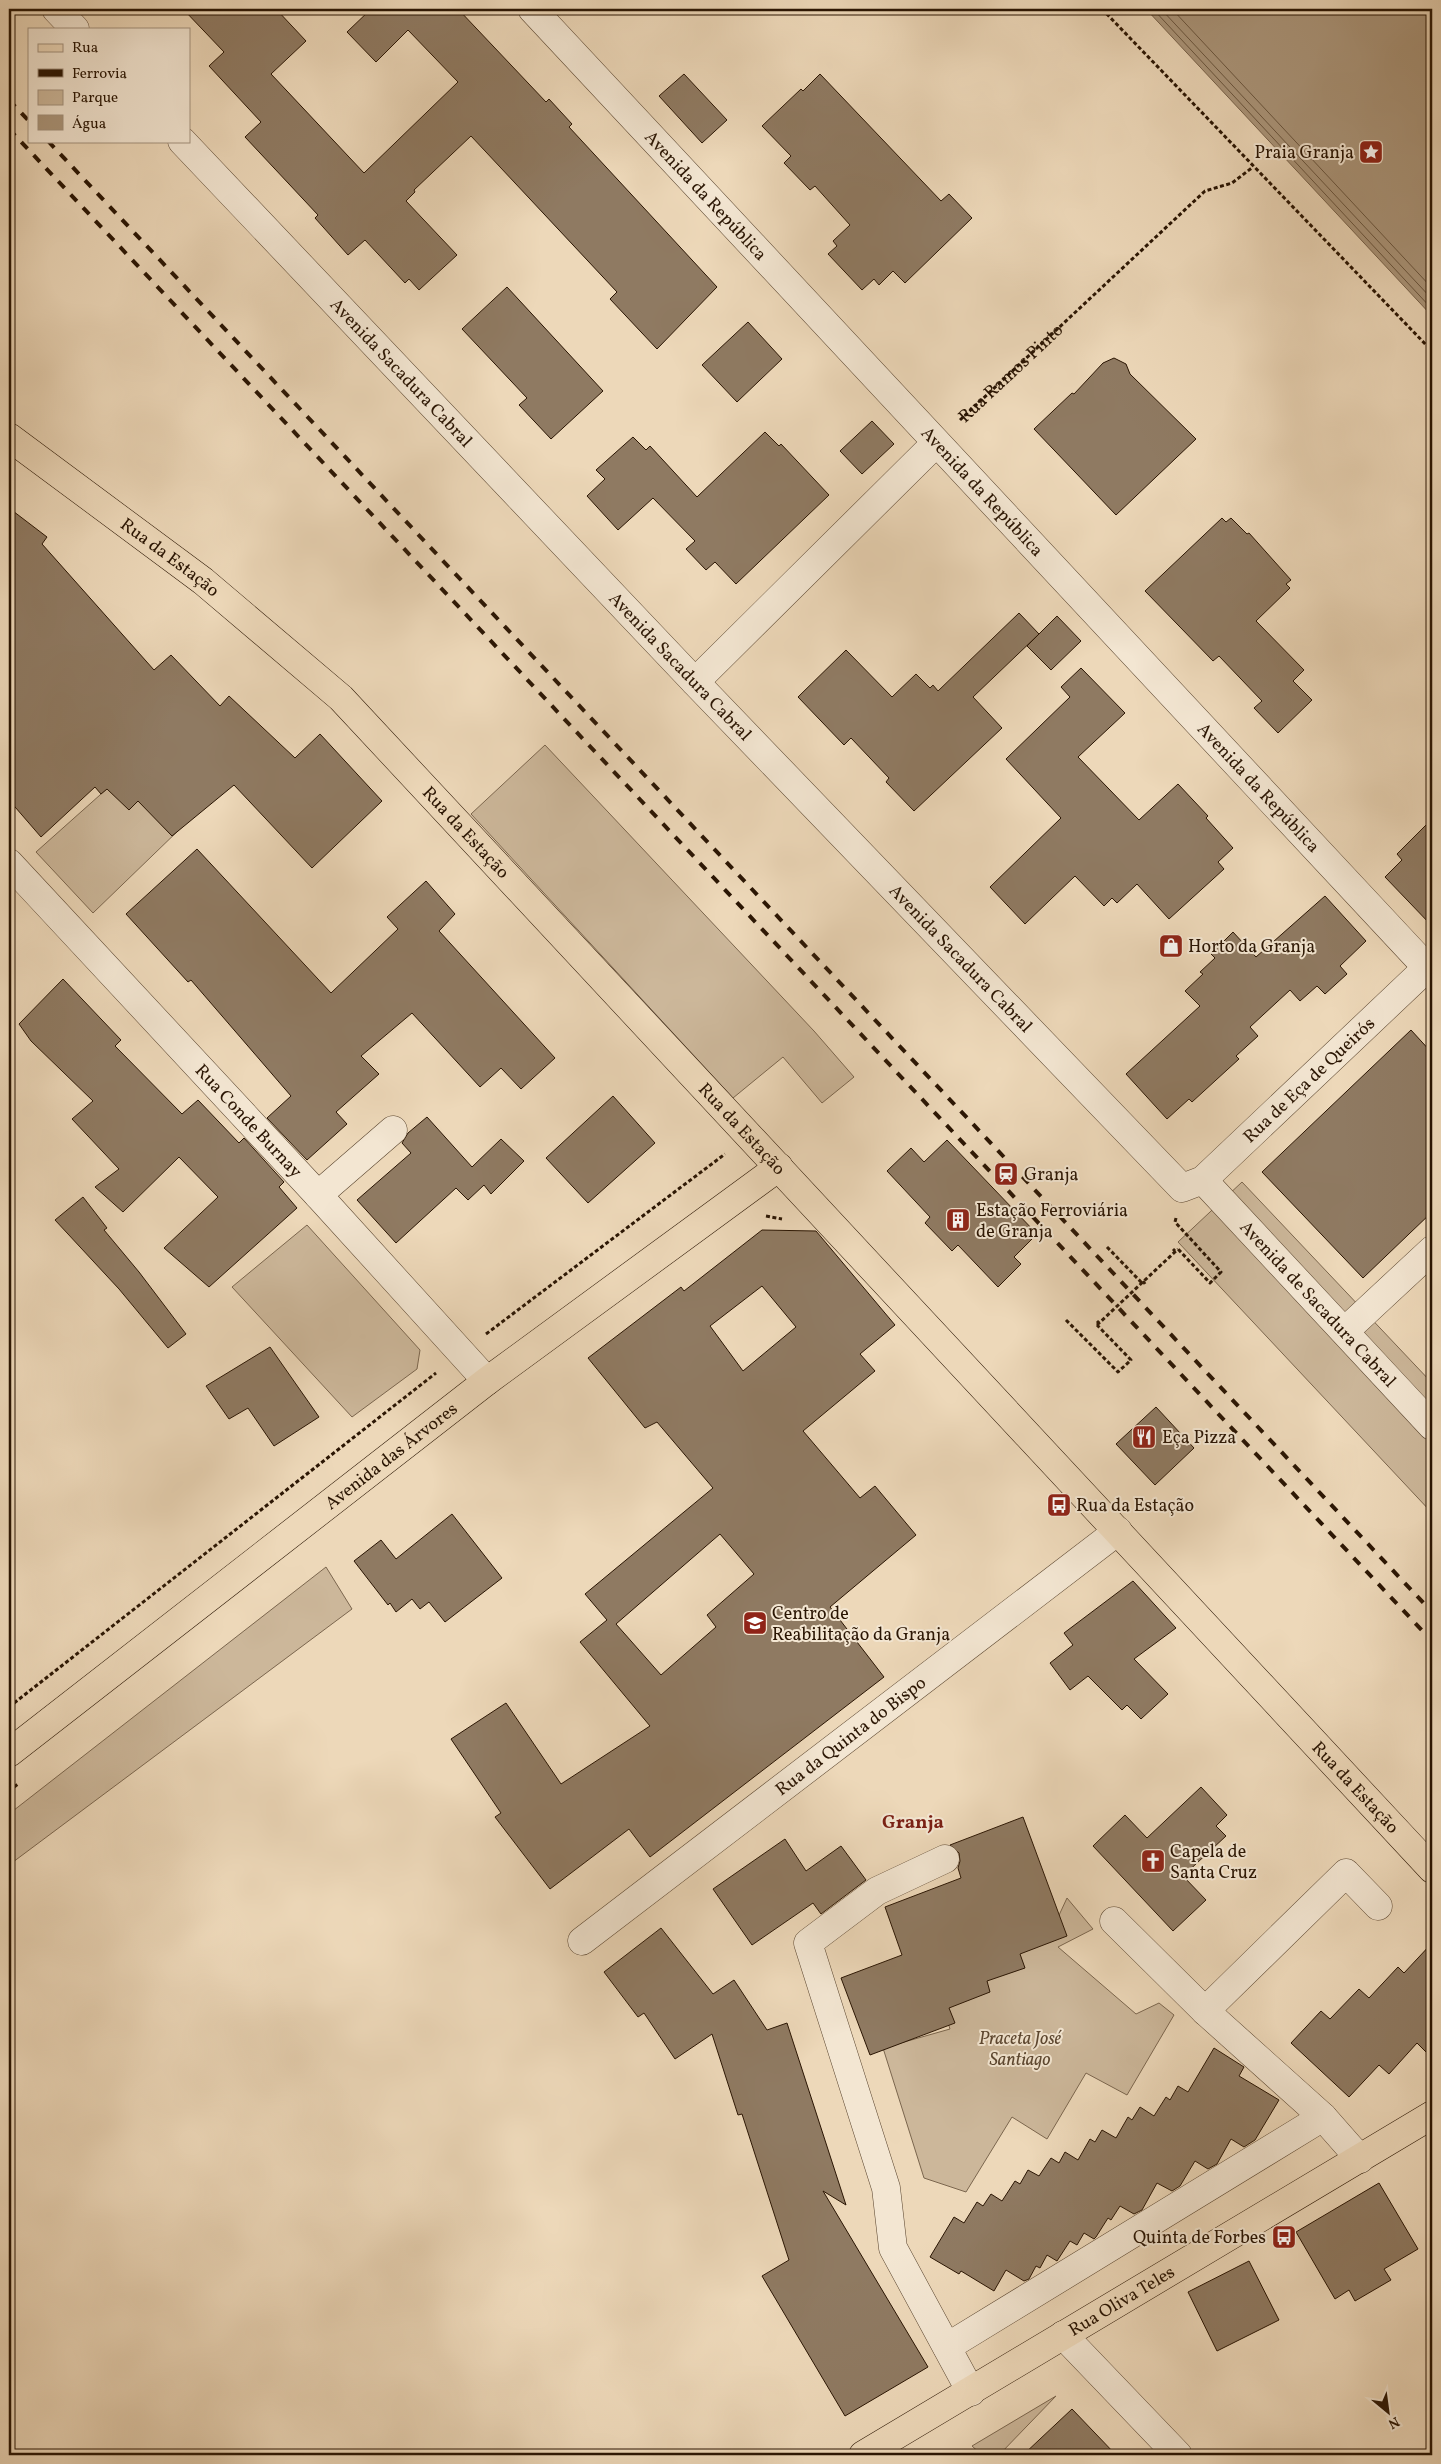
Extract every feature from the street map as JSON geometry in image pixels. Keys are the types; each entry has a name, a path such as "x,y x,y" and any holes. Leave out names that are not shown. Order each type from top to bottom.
{"main road":[{"name":"Rua da Estação","path":"9,437 203,581 341,698 779,1168 820,1209 1432,1869"},
{"name":"Avenida das Árvores","path":"9,1753 486,1381 779,1168"},
{"name":"Rua Oliva Teles","path":"863,2455 1432,2115"}],"street":[{"path":"56,9 74,28"},
{"name":"Avenida da República","path":"532,9 936,443 1431,968"},
{"name":"Avenida Sacadura Cabral","path":"183,142 695,682 1193,1184"},
{"path":"695,682 936,443"},
{"name":"Rua Conde Burnay","path":"9,864 318,1195 486,1381"},
{"name":"Rua de Eça de Queirós","path":"1193,1184 1431,968"},
{"path":"318,1195 393,1130"},
{"name":"Avenida de Sacadura Cabral","path":"1193,1184 1345,1331 1432,1426"},
{"path":"1345,1331 1432,1250"},
{"name":"Rua da Quinta do Bispo","path":"582,1941 1118,1531"},
{"path":"945,1859 877,1891 808,1944 886,2188 893,2248 971,2392"},
{"path":"1205,2011 1346,1873 1378,1906"},
{"path":"1114,1921 1205,2011 1323,2117 1360,2159"},
{"path":"947,2347 1323,2117"},
{"path":"1063,2335 1178,2455"}],"path":[{"path":"1102,9 1432,351"},
{"name":"Rua Ramos Pinto","path":"936,443 1206,191 1232,182 1253,166"},
{"path":"9,1707 461,1353 749,1135"},
{"path":"759,1214 803,1224 820,1209"},
{"path":"1066,1320 1118,1372 1131,1360 1097,1325 1098,1322 1143,1283 1174,1250 1178,1249 1210,1283 1221,1272 1175,1222"},
{"path":"1107,1247 1143,1283"},
{"path":"9,1791 24,1779"}],"green space":[{"path":"545,745 814,1031 854,1077 822,1103 783,1057 733,1098 471,814"},
{"path":"128,770 183,826 93,913 36,852"},
{"path":"1242,1182 1432,1383 1432,1513 1178,1242"},
{"path":"307,1225 420,1350 417,1369 352,1417 232,1287"},
{"path":"326,1567 352,1609 9,1865 9,1814"},
{"name":"Praceta José Santiago","path":"1067,1898 1093,1929 1058,1947 1136,2014 1159,2003 1174,2015 1127,2095 1086,2073 1047,2139 1012,2117 966,2192 924,2178 883,2048 950,2029 941,2001 980,1977 1013,1951 1054,1926"},
{"path":"1056,2396 999,2455 982,2455 972,2446"}],"water":[{"name":"Praia Granja","path":"1146,9 1432,9 1432,316"}],"building":[{"path":"183,9 276,9 306,41 271,74 364,173 458,82 408,30 376,62 347,32 371,9 458,9 546,102 549,99 572,124 569,127 717,287 657,349 610,299 617,292 471,136 414,190 415,192 406,201 457,255 419,290 409,279 405,283 365,240 348,255 315,218 318,215 245,137 261,122 209,66 224,52"},
{"path":"684,74 727,120 702,143 659,96"},
{"path":"820,74 941,201 949,194 972,218 905,283 893,271 879,285 874,279 862,290 828,254 837,246 833,241 850,225 815,186 810,190 784,163 791,156 762,126 801,89 803,91"},
{"path":"507,287 603,391 551,439 519,405 527,398 462,329"},
{"path":"748,322 782,359 737,402 702,365"},
{"path":"1114,358 1126,364 1130,374 1196,439 1116,515 1034,429 1072,393 1074,394 1103,363"},
{"path":"872,421 894,444 862,474 840,451"},
{"path":"765,432 779,446 781,444 829,495 736,584 715,562 706,570 686,549 695,541 653,498 618,530 587,496 605,479 596,470 633,437 646,450 650,446 697,497"},
{"path":"9,508 47,537 42,544 154,670 171,655 220,706 229,696 295,758 320,734 382,801 312,868 234,785 172,836 138,801 129,810 107,789 101,794 95,787 41,837 9,800"},
{"path":"1222,518 1226,522 1231,518 1247,534 1249,533 1291,580 1286,584 1290,588 1256,621 1304,670 1293,681 1312,700 1278,733 1254,708 1262,701 1219,656 1213,661 1145,591"},
{"path":"1019,613 1039,634 973,697 1002,728 914,811 886,782 889,778 851,738 844,745 798,697 846,650 892,697 916,674 930,688 933,685 938,691"},
{"path":"1057,616 1081,641 1051,670 1027,646"},
{"path":"1081,668 1125,713 1078,757 1139,820 1178,784 1208,816 1206,818 1233,848 1218,862 1224,869 1169,919 1137,884 1117,903 1112,898 1104,906 1075,876 1025,924 990,887 1061,818 1006,759 1070,697 1061,687"},
{"path":"1432,819 1432,926 1385,877 1402,860 1397,854"},
{"path":"197,849 331,993 398,929 387,917 426,881 455,914 439,931 555,1058 521,1089 501,1068 480,1087 412,1013 361,1056 379,1074 336,1112 347,1124 307,1160 267,1118 291,1096 191,980 188,982 126,914"},
{"path":"1325,896 1366,941 1340,966 1347,974 1325,994 1317,986 1300,1001 1290,990 1250,1027 1258,1036 1236,1056 1239,1059 1192,1102 1189,1099 1167,1119 1126,1074 1200,1006 1185,991 1203,974 1200,972 1215,958 1211,954 1233,932 1256,957"},
{"path":"63,979 121,1040 115,1046 182,1114 198,1100 239,1143 244,1138 284,1182 279,1187 297,1208 209,1287 164,1248 218,1197 179,1157 123,1212 95,1187 119,1169 72,1119 93,1101 31,1041 19,1024"},
{"path":"1411,1030 1432,1053 1432,1212 1363,1278 1262,1172"},
{"path":"613,1096 655,1143 588,1203 546,1158"},
{"path":"427,1117 472,1167 501,1139 524,1161 491,1194 484,1185 468,1200 456,1188 396,1243 357,1200 411,1153 402,1143 408,1133"},
{"name":"Estação Ferroviária de Granja","path":"947,1140 1037,1234 1014,1257 1021,1264 998,1287 958,1245 952,1251 925,1223 930,1217 887,1171 911,1148 924,1162"},
{"path":"83,1197 107,1228 104,1230 186,1334 168,1348 119,1289 55,1220"},
{"path":"762,1230 816,1231 895,1325 860,1354 875,1371 803,1431 860,1498 875,1486 916,1535 830,1607 884,1677 650,1857 629,1829 550,1889 495,1817 501,1813 451,1739 506,1703 561,1784 650,1726 580,1642 607,1620 585,1594 713,1488 657,1422 645,1428 588,1358 681,1287 684,1291","holes":["762,1286 796,1327 743,1371 710,1326","720,1534 754,1574 707,1615 716,1627 661,1675 616,1624"]},
{"path":"270,1347 319,1417 274,1446 248,1408 229,1419 206,1386"},
{"path":"1156,1407 1194,1448 1155,1485 1116,1444"},
{"path":"452,1514 502,1578 445,1622 429,1602 420,1609 412,1599 396,1612 390,1603 388,1605 354,1561 381,1540 396,1559"},
{"path":"1133,1581 1176,1628 1134,1659 1168,1694 1141,1719 1127,1705 1122,1710 1088,1676 1070,1690 1050,1663 1073,1645 1064,1633"},
{"name":"Capela de Santa Cruz","path":"1201,1787 1227,1815 1216,1826 1226,1836 1183,1876 1206,1900 1173,1931 1093,1846 1125,1815 1147,1838"},
{"path":"1023,1817 1067,1936 1020,1954 1025,1968 987,1981 990,1992 949,2008 955,2023 870,2055 841,1978 902,1955 885,1907 961,1878 958,1868 960,1861 959,1853 950,1845"},
{"path":"785,1839 806,1871 841,1846 866,1880 821,1914 813,1903 752,1945 713,1889"},
{"path":"661,1928 713,1994 734,1980 767,2030 787,2023 846,2205 823,2191 928,2367 845,2416 762,2276 789,2260 742,2114 738,2115 712,2034 675,2059 644,2013 638,2017 604,1972"},
{"path":"1432,1943 1432,2058 1417,2043 1389,2074 1379,2065 1349,2097 1291,2043 1321,2011 1330,2019 1359,1989 1369,1998 1398,1967 1404,1973"},
{"path":"1214,2048 1244,2067 1239,2076 1279,2100 1255,2140 1244,2147 1231,2139 1217,2164 1208,2169 1195,2161 1180,2186 1172,2191 1157,2183 1142,2210 1134,2214 1120,2206 1111,2220 1108,2218 1094,2239 1084,2233 1077,2245 1070,2241 1057,2261 1047,2255 1040,2268 1036,2266 1029,2279 1024,2281 1006,2270 994,2291 961,2271 959,2274 930,2257 954,2217 964,2223 977,2202 983,2206 991,2194 1002,2201 1015,2181 1020,2184 1028,2170 1039,2176 1051,2158 1059,2163 1065,2152 1078,2160 1090,2139 1095,2142 1102,2130 1116,2138 1128,2117 1132,2120 1140,2107 1154,2116 1166,2097 1170,2100 1178,2086 1188,2092"},
{"path":"1379,2183 1418,2249 1384,2269 1391,2280 1355,2301 1349,2290 1335,2299 1296,2232"},
{"path":"1249,2261 1279,2320 1217,2351 1188,2292"},
{"path":"1072,2409 1116,2455 1023,2455"}],"railway":[{"path":"9,100 28,120"},
{"path":"9,129 1432,1641"},
{"path":"49,142 1432,1612"}],"place":[{"name":"Praia Granja","path":"1371,152"},
{"name":"Horto da Granja","path":"1171,946"},
{"name":"Granja","path":"1006,1174"},
{"name":"Estação Ferroviária de Granja","path":"958,1220"},
{"name":"Eça Pizza","path":"1144,1437"},
{"name":"Rua da Estação","path":"1059,1505"},
{"name":"Centro de Reabilitação da Granja","path":"755,1623"},
{"name":"Capela de Santa Cruz","path":"1153,1861"},
{"name":"Quinta de Forbes","path":"1284,2237"}],"district":[{"name":"Granja","path":"913,1821"}]}
